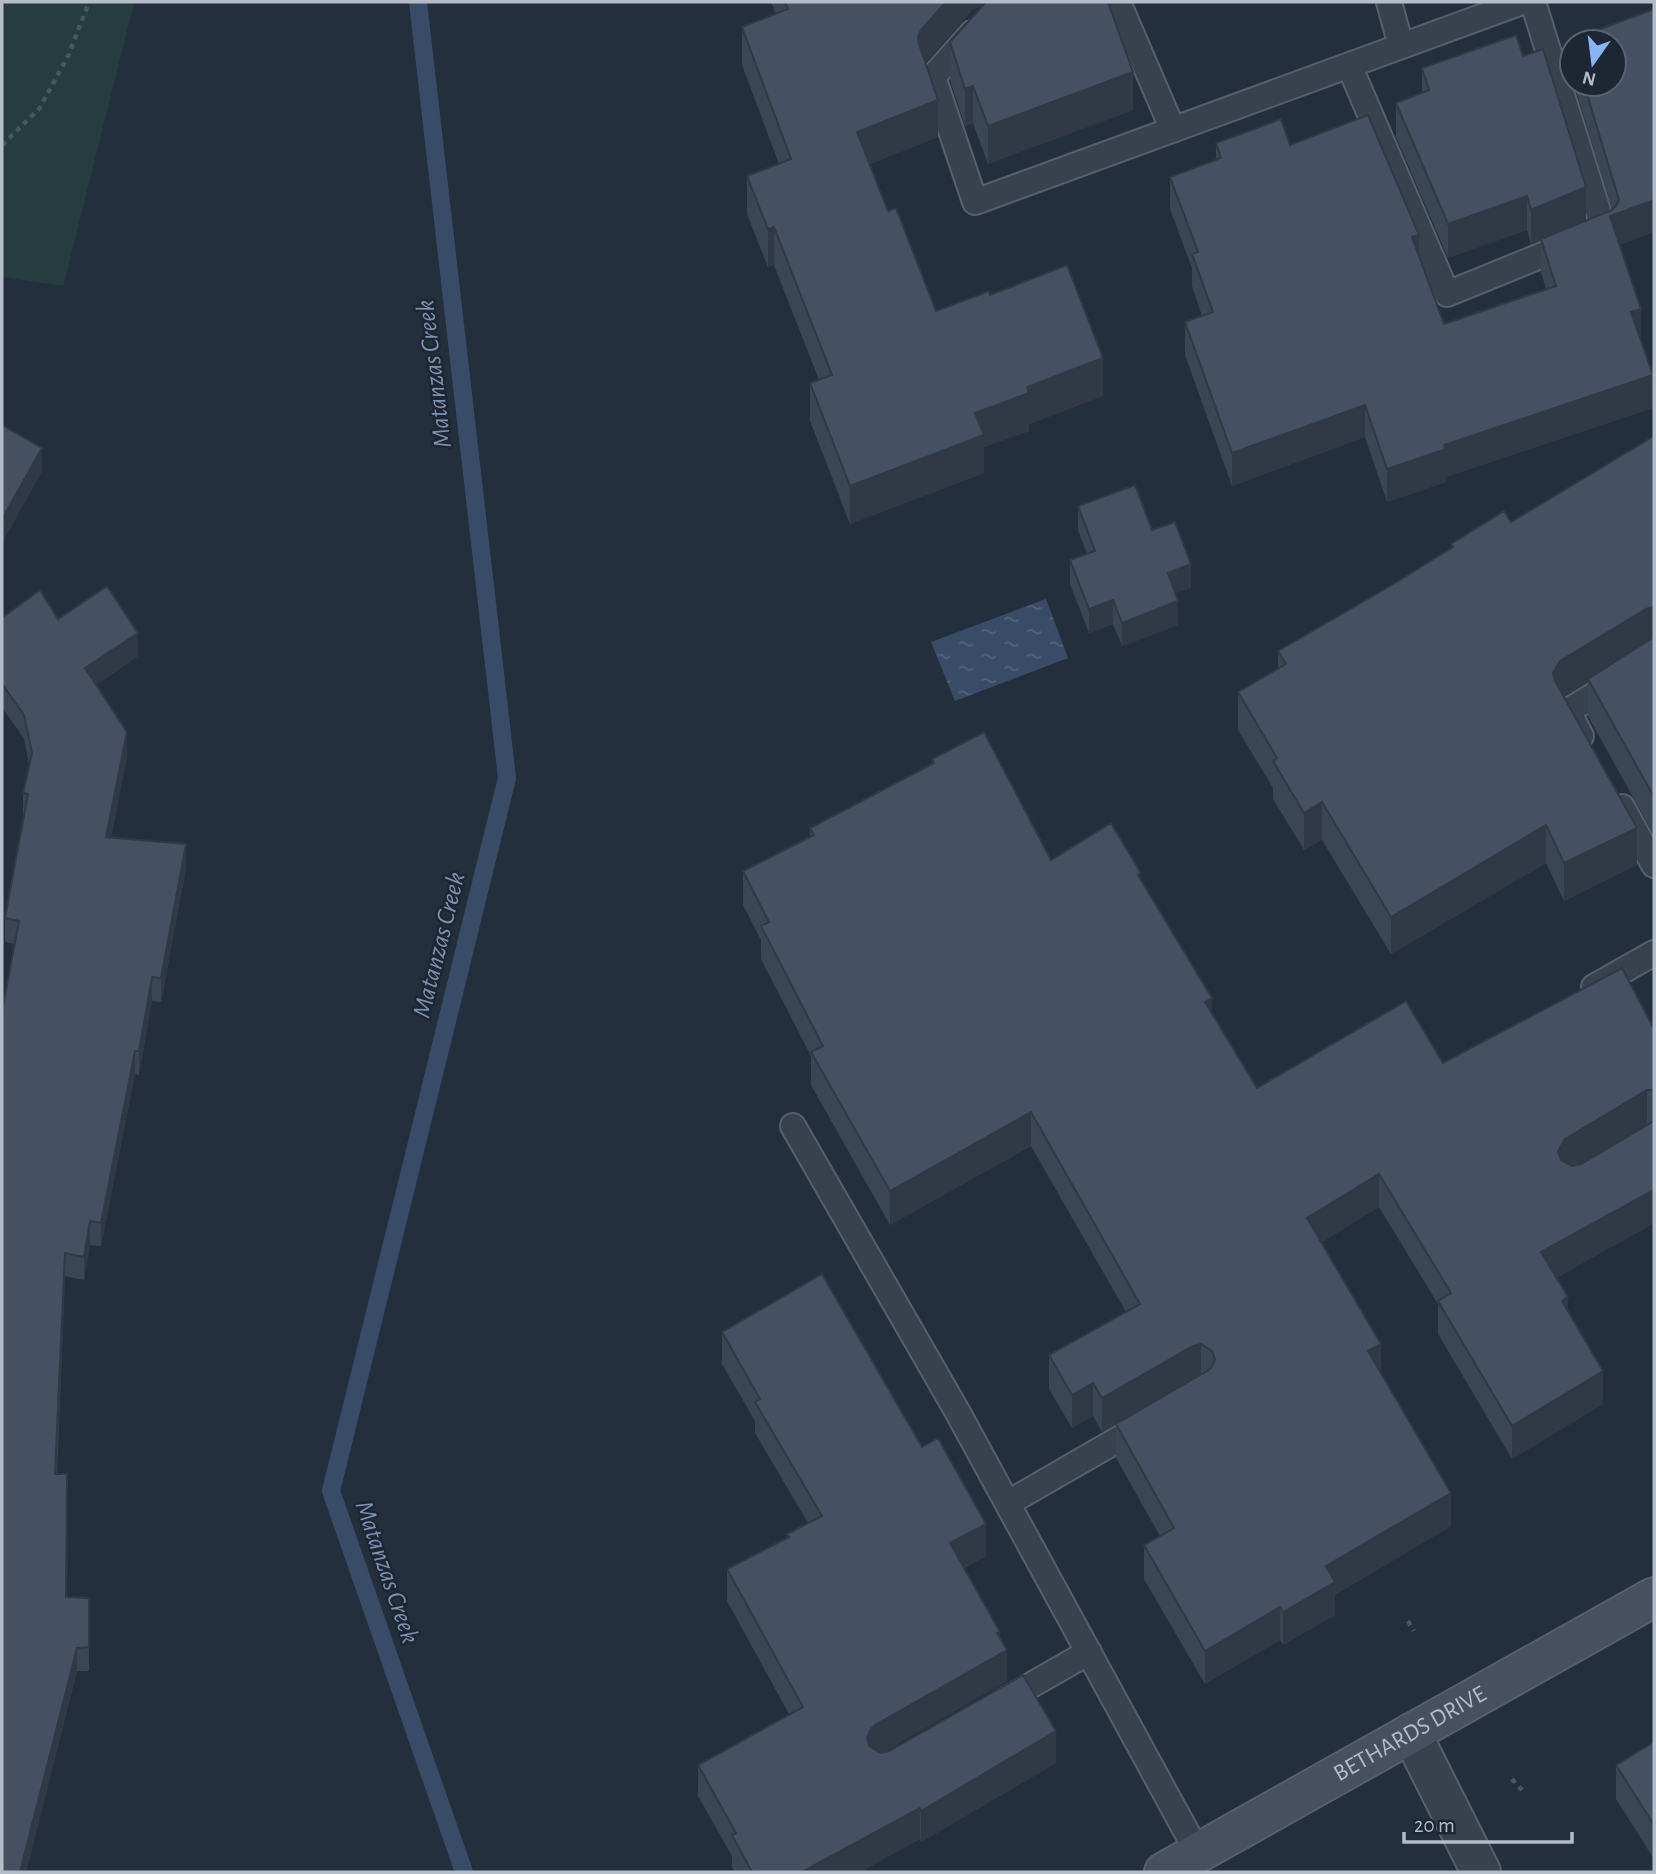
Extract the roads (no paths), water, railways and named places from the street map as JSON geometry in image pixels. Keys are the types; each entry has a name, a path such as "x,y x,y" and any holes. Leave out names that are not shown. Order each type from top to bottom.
{"street":[{"name":"BETHARDS DRIVE","path":"1164,1872 1654,1597"},
{"path":"1411,1733 1481,1872"}],"lane":[{"path":"1118,2 1173,130"},
{"path":"1389,2 1401,46"},
{"path":"984,19 933,78 975,202 1522,2"},
{"path":"1349,65 1447,294 1604,230 1533,2"},
{"path":"1594,759 1568,711 1654,659"},
{"path":"1608,782 1654,865"},
{"path":"1579,996 1652,960"},
{"path":"793,1126 957,1411 1198,1853"},
{"path":"1007,1503 1164,1413"},
{"path":"986,1711 1089,1652"}],"water":[{"path":"1046,599 1068,658 955,701 931,642"}],"waterway":[{"name":"Matanzas Creek","path":"418,2 507,778 331,1491 464,1872"}]}
